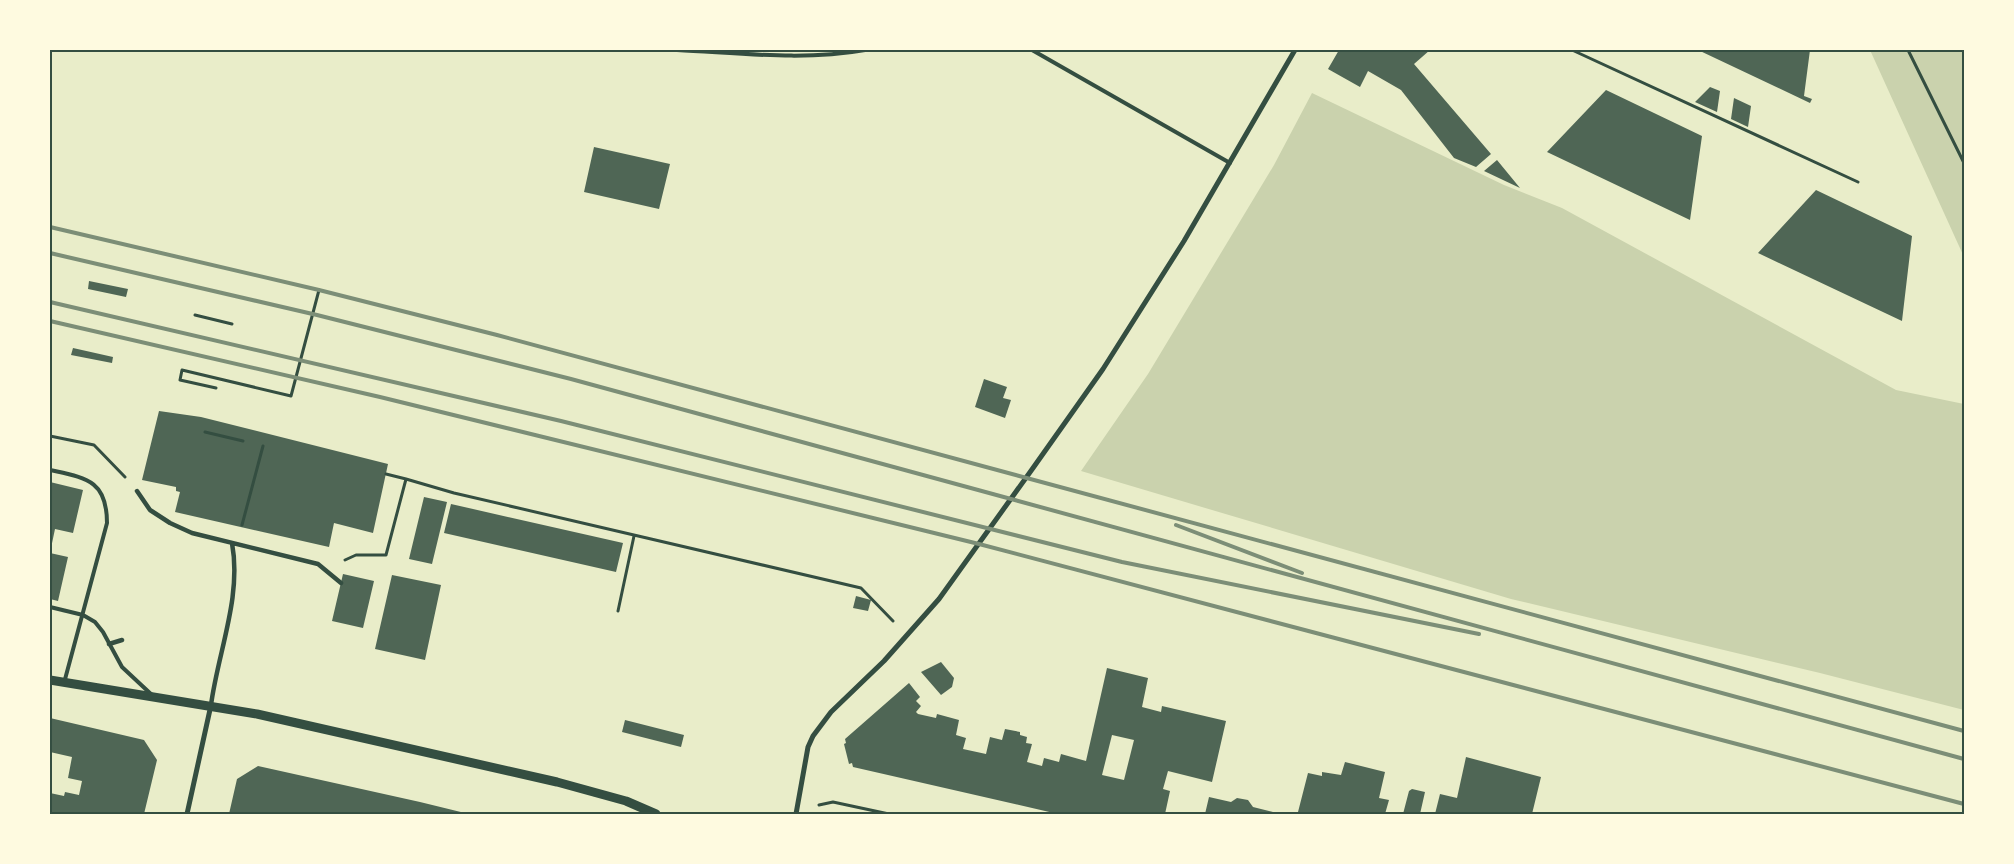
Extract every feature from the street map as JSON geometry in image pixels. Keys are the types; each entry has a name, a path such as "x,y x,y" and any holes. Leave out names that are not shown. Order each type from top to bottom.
{"street":[{"path":"796,814 808,747 813,736 831,712 908,635 939,599 1034,468 1103,369 1184,241 1295,50"},
{"path":"138,491 155,516 192,533 318,564 341,583"},
{"path":"186,814 211,705 234,590 236,563 232,543"},
{"path":"110,644 122,640"},
{"path":"50,680 211,705 556,782 626,801 656,814"}],"lane":[{"path":"677,50 788,56 840,55 865,50"},
{"path":"1032,50 1230,163"},
{"path":"50,470 92,482 105,500 107,523 64,683"},
{"path":"50,607 83,615 99,626 122,667 154,696"}],"path":[{"path":"1572,50 1858,182"},
{"path":"1908,50 1964,163"},
{"path":"216,388 180,380 182,370 291,396 319,290"},
{"path":"195,315 232,324"},
{"path":"205,432 243,441"},
{"path":"50,436 94,446 138,491"},
{"path":"242,527 263,446"},
{"path":"386,474 406,478 454,493 861,588 908,635"},
{"path":"325,570 356,555 386,555 406,478"},
{"path":"618,611 634,536"},
{"path":"812,806 832,802 889,814"}],"green space":[{"path":"1870,50 1964,50 1964,257"},
{"path":"1312,93 1504,185 1562,208 1896,390 1964,404 1964,710 1820,673 1511,599 1081,471 1148,374 1274,165"}],"building":[{"path":"1339,50 1430,50 1414,64 1491,154 1476,167 1454,158 1401,90 1368,71 1360,87 1328,69"},
{"path":"1698,50 1810,50 1804,96 1812,99 1810,103"},
{"path":"1710,87 1720,91 1717,112 1695,102"},
{"path":"1606,90 1702,136 1690,220 1547,152"},
{"path":"1734,98 1751,106 1748,127 1731,119"},
{"path":"594,147 670,164 659,209 584,192"},
{"path":"1497,160 1520,188 1484,171"},
{"path":"1816,190 1912,236 1902,321 1758,253"},
{"path":"89,281 128,289 126,297 88,289"},
{"path":"73,348 113,357 112,363 71,355"},
{"path":"984,379 1007,387 1003,398 1011,400 1005,418 975,407"},
{"path":"159,411 201,417 388,464 373,533 334,523 329,547 175,512 180,492 176,491 176,487 142,480"},
{"path":"50,482 83,490 73,533 55,529 51,548"},
{"path":"424,497 447,502 432,564 409,559"},
{"path":"451,504 623,543 616,572 444,533"},
{"path":"50,553 68,557 58,601 50,599"},
{"path":"343,574 374,581 363,628 332,621"},
{"path":"392,575 441,585 425,660 375,649"},
{"path":"856,596 871,600 868,611 853,608"},
{"path":"941,662 954,678 952,687 941,695 921,672"},
{"path":"1107,668 1148,678 1142,707 1161,712 1162,706 1226,721 1212,782 1168,771 1163,789 1170,791 1165,814 1058,814 853,767 852,763 849,764 844,744 846,743 845,739 909,683 920,697 916,701 921,706 916,712 918,714 936,718 937,714 959,720 956,735 966,738 963,749 986,754 990,737 1002,740 1005,729 1020,732 1020,735 1027,737 1026,743 1032,744 1027,762 1042,766 1044,758 1059,762 1061,754 1086,761","holes":["1112,735 1134,740 1124,780 1102,775"]},
{"path":"50,718 144,740 157,760 144,814 50,814 50,793 64,796 65,792 79,795 82,781 68,778 72,757 50,752"},
{"path":"625,720 684,735 681,747 622,732"},
{"path":"1466,757 1541,777 1532,814 1435,814 1440,794 1457,798"},
{"path":"1345,762 1385,772 1379,798 1389,800 1385,814 1300,814 1298,812 1308,773 1322,776 1322,772 1341,775"},
{"path":"258,766 469,814 229,814 237,779"},
{"path":"1412,789 1425,792 1420,814 1403,814 1409,791"},
{"path":"1209,797 1231,802 1237,798 1248,800 1253,807 1281,814 1205,814"}],"railway":[{"path":"50,227 319,290 497,335 1964,731"},
{"path":"50,253 317,315 571,379 1964,759"},
{"path":"50,302 561,421 1122,562 1479,634"},
{"path":"50,321 380,397 979,544 1964,804"},
{"path":"1176,525 1302,573"}]}
